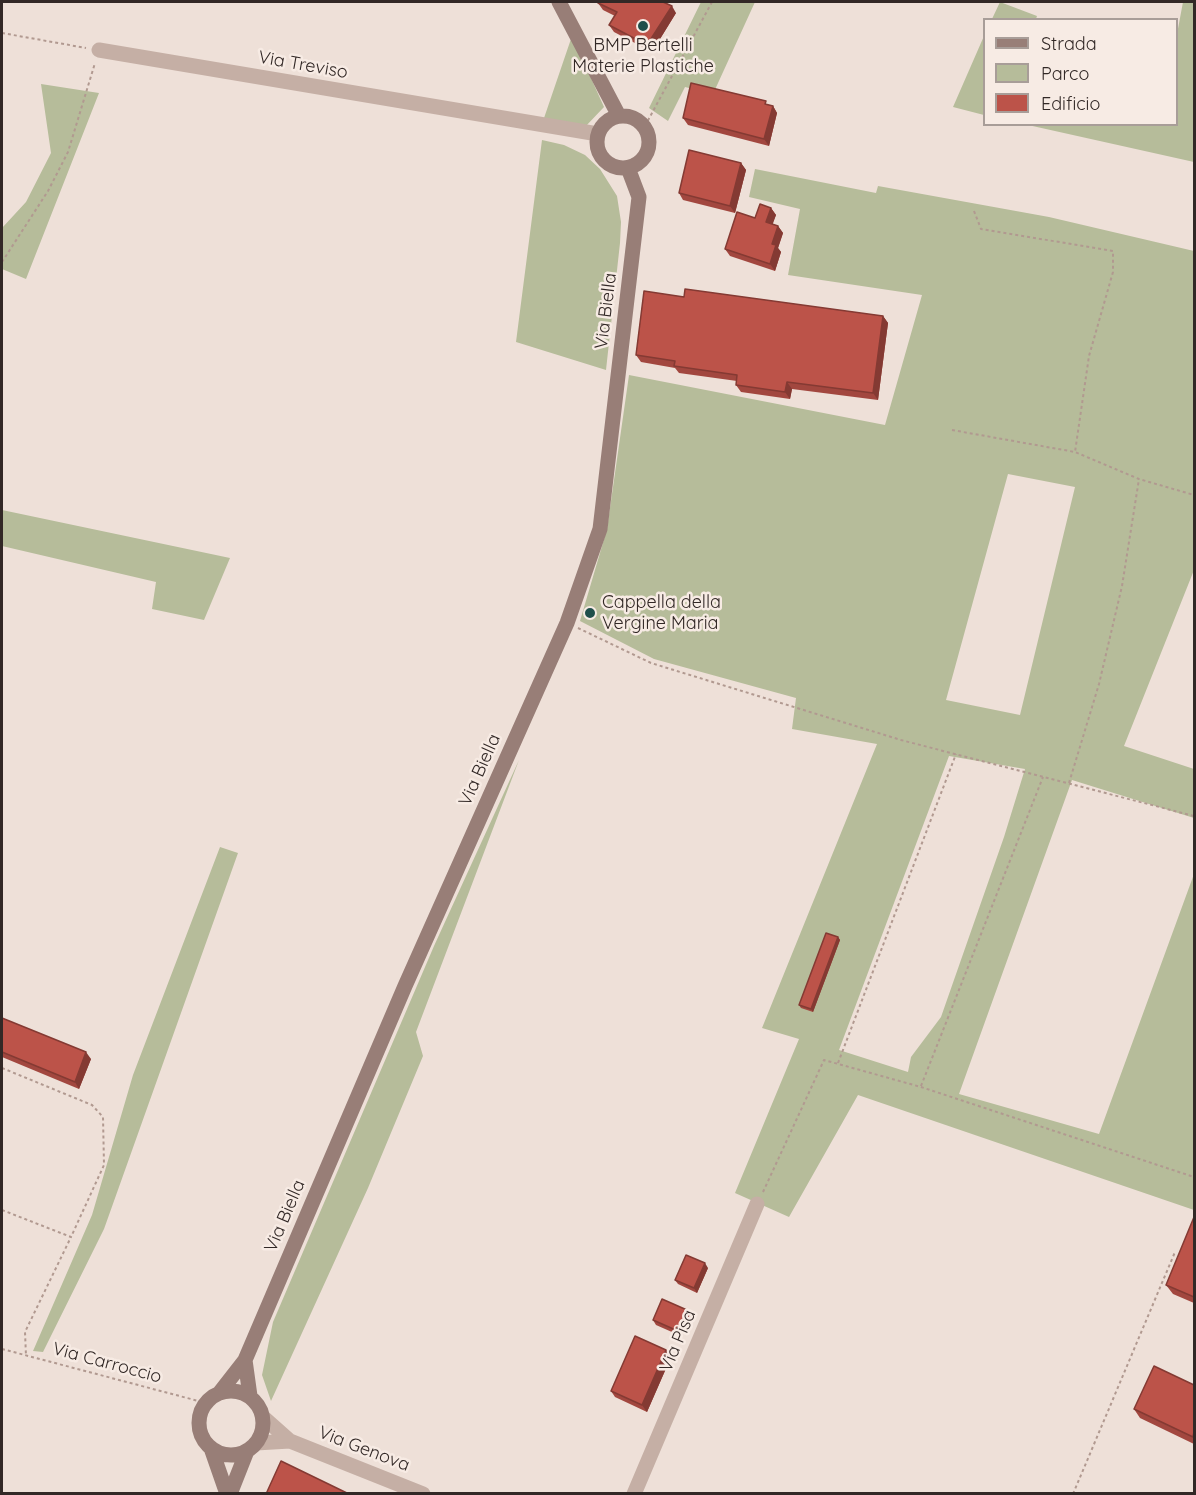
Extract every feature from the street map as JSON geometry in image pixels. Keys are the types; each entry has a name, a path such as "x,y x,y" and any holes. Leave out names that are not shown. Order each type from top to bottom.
{"street":[{"path":"559,2 619,116"},
{"name":"Via Treviso","path":"99,50 598,134"},
{"path":"619,116 633,118 645,126 650,143 648,152 637,165 619,168 604,159 599,152 598,134 606,122 619,116"},
{"name":"Via Biella","path":"220,1392 245,1360 400,997 567,623 600,529 639,197 628,168"},
{"name":"Via Pisa","path":"634,1494 757,1204"},
{"path":"228,1494 251,1447 261,1435 263,1417 250,1396 245,1360"},
{"path":"228,1494 211,1448 200,1431 199,1421 206,1403 220,1392 240,1392 250,1396"},
{"name":"Via Genova","path":"263,1417 290,1442 423,1494"},
{"name":"Via Genova","path":"251,1447 290,1442"},
{"path":"211,1448 228,1455 251,1447"}],"path":[{"path":"645,126 712,2"},
{"path":"2,33 99,50 68,152 48,191 2,262"},
{"path":"974,211 981,229 1113,251 1113,272 1089,356 1076,452"},
{"path":"952,430 1076,452 1139,479 1194,495"},
{"path":"1069,783 1101,673 1122,586 1139,479"},
{"path":"567,623 651,663 901,740 1194,816"},
{"path":"838,1064 956,754"},
{"path":"921,1087 1044,777"},
{"path":"757,1204 824,1060 921,1087 1194,1177"},
{"path":"2,1068 92,1105 103,1117 104,1165 25,1332 26,1356"},
{"path":"2,1210 71,1237"},
{"path":"1073,1494 1174,1252"},
{"name":"Via Carroccio","path":"2,1349 206,1403"}],"green space":[{"path":"701,2 755,2 713,94 685,87 668,121 649,108"},
{"path":"1000,2 1037,16 1036,18 992,18"},
{"path":"1183,2 1194,2 1194,162 1032,126 1178,126 1178,29"},
{"path":"572,36 604,107 585,127 543,121"},
{"path":"983,38 983,115 953,107"},
{"path":"41,84 99,93 26,279 2,269 2,228 26,202 51,153"},
{"path":"542,140 564,145 585,155 600,169 617,196 621,222 620,243 606,370 516,342"},
{"path":"755,169 876,193 878,186 1049,217 1194,251 1194,570 1124,746 1194,769 1194,818 1072,780 959,1094 1099,1134 1194,874 1194,1210 858,1095 789,1217 735,1193 799,1039 762,1028 877,744 792,729 796,698 654,659 580,621 607,529 629,375 885,425 922,295 788,275 800,209 749,197","holes":["1008,474 1075,487 1020,715 946,700","949,756 1025,769 1004,837 941,1017 911,1057 908,1072 839,1050"]},
{"path":"2,510 230,558 204,620 152,609 156,582 2,546"},
{"path":"519,760 416,1032 423,1056 368,1188 271,1401 262,1375 273,1322 434,946"},
{"path":"220,847 238,853 104,1229 43,1352 33,1351 92,1215 133,1075"}],"building":[{"name":"BMP Bertelli Materie Plastiche","path":"599,2 663,2 672,6 647,45 609,25 617,12"},
{"path":"691,83 766,101 765,104 773,106 764,139 683,118"},
{"path":"689,150 741,163 730,206 679,193"},
{"path":"760,204 771,208 766,222 778,226 772,244 776,245 770,264 725,249 737,212 755,218"},
{"path":"685,289 883,316 873,393 787,382 785,392 736,385 737,375 674,366 675,361 636,355 644,291 684,297"},
{"path":"826,933 838,937 811,1009 799,1005"},
{"path":"2,1018 86,1052 75,1082 2,1052"},
{"path":"1194,1217 1194,1297 1166,1285"},
{"path":"686,1255 705,1263 694,1288 675,1280"},
{"path":"662,1299 687,1310 678,1331 653,1320"},
{"path":"635,1336 666,1350 642,1405 611,1391"},
{"path":"1154,1366 1194,1385 1193,1437 1134,1409"},
{"path":"281,1461 349,1494 266,1494"}],"place":[{"name":"BMP Bertelli Materie Plastiche","path":"643,26"},
{"name":"Cappella della Vergine Maria","path":"590,613"}]}
